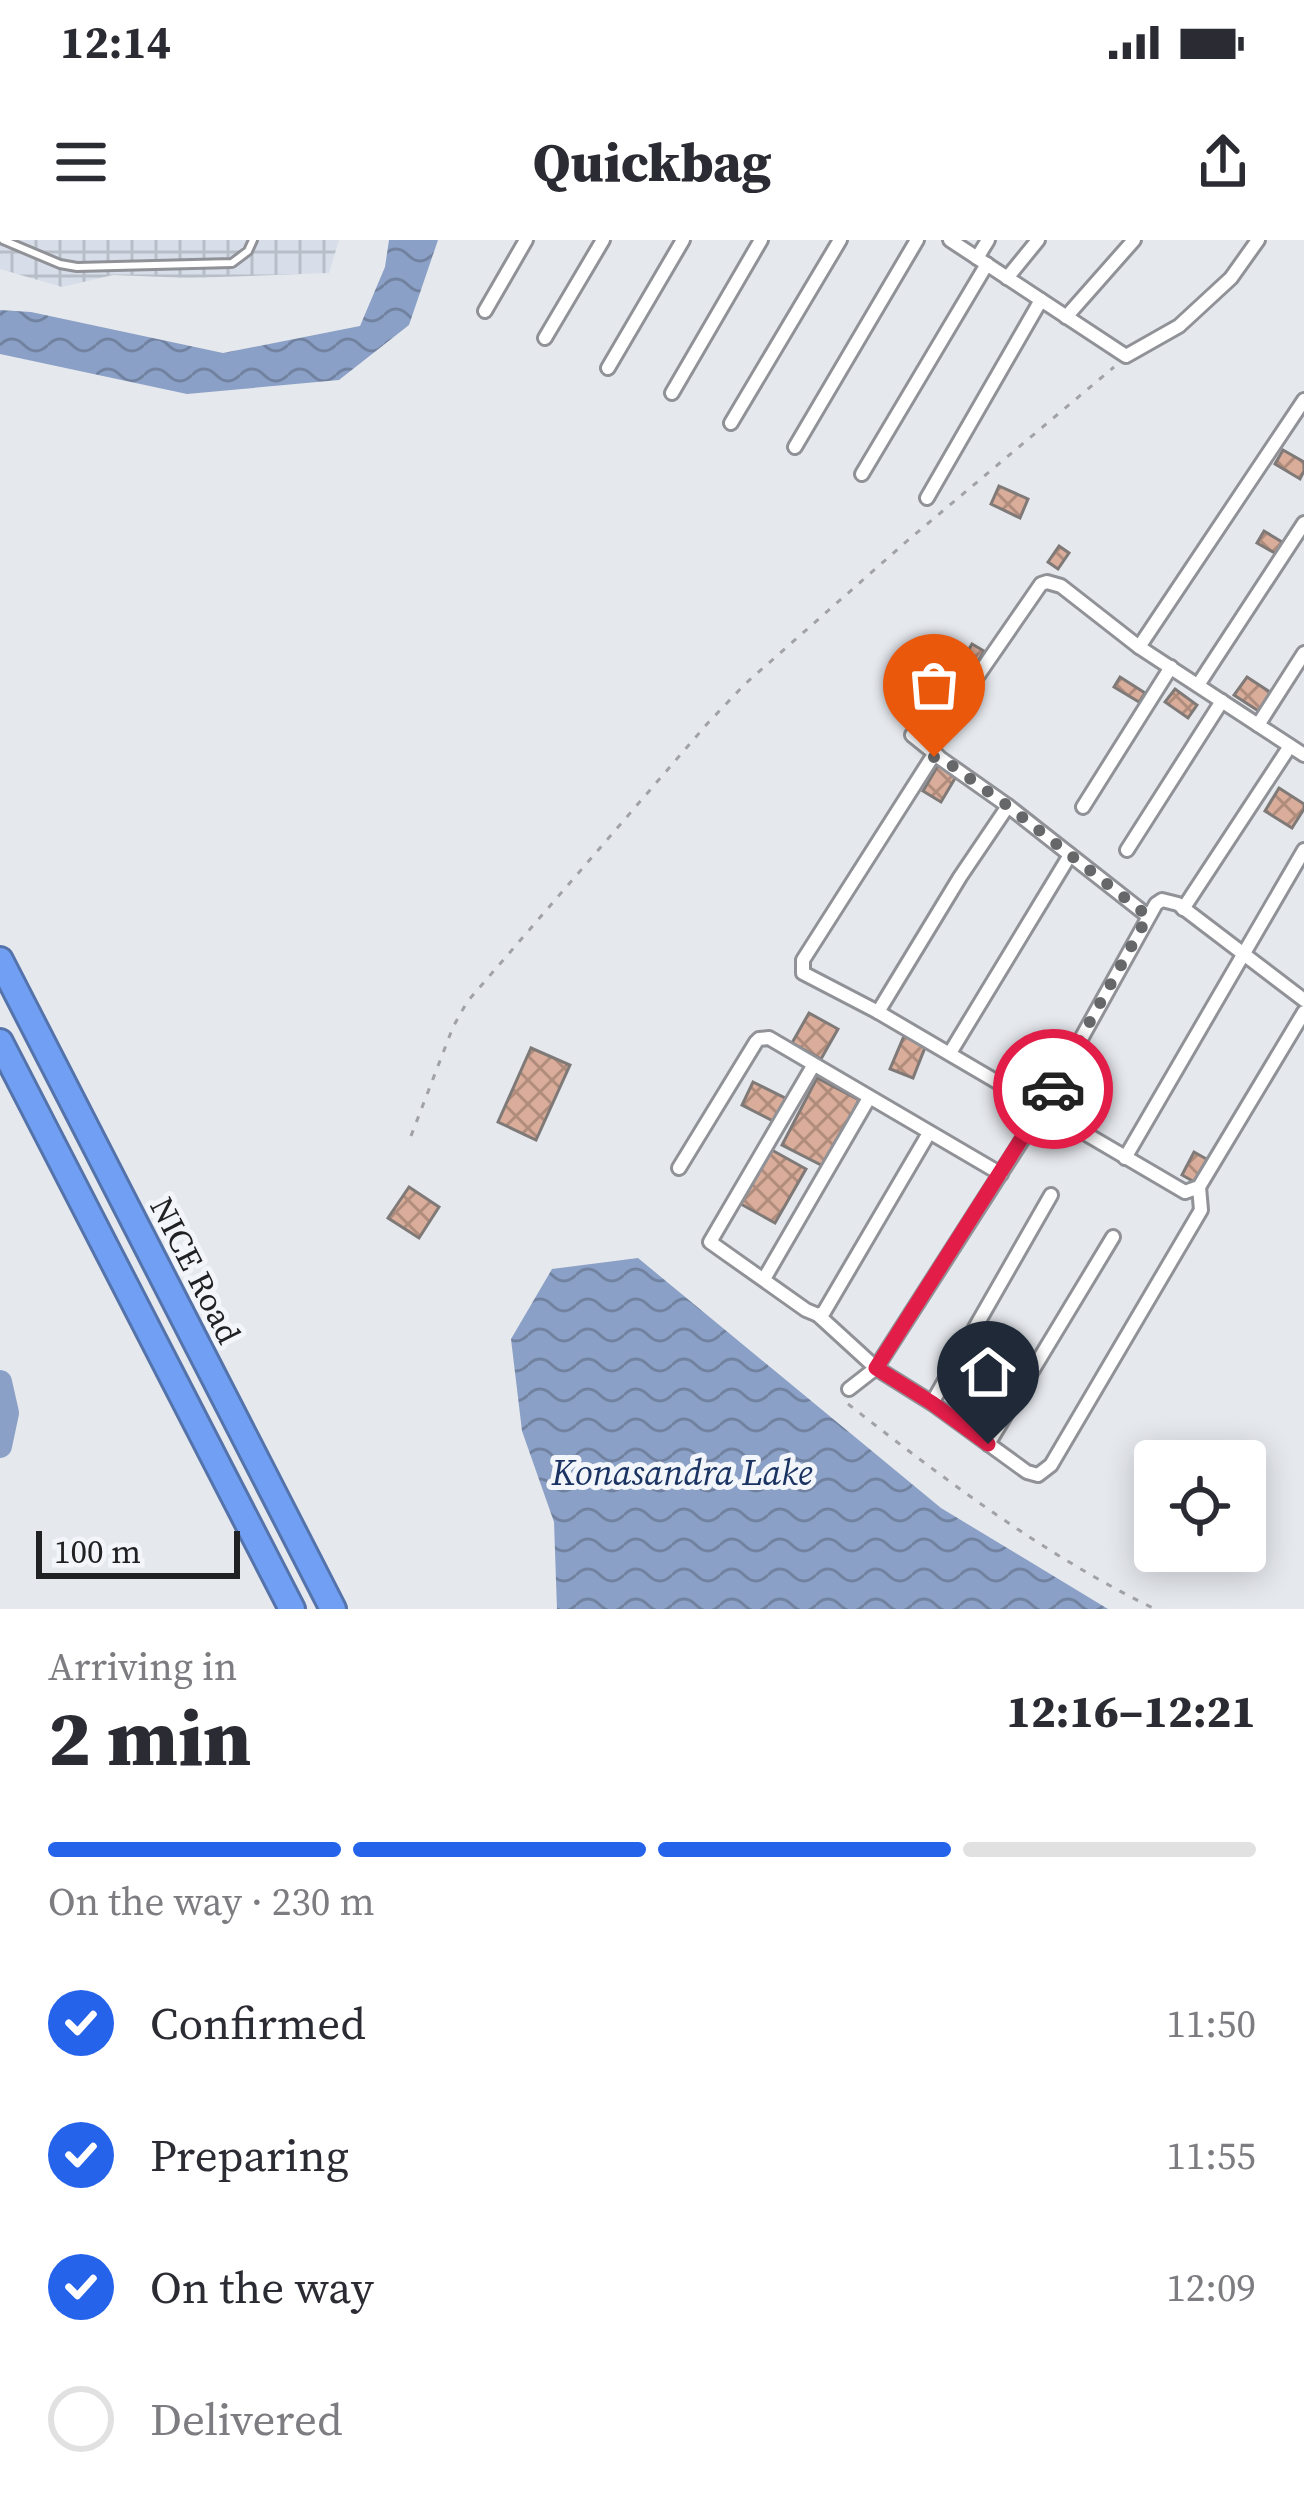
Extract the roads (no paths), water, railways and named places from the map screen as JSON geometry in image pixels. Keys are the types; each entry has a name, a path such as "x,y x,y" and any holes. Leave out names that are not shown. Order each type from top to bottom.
{"highway":[{"name":"NICE Road","path":"0,960 333,1609"},
{"path":"0,1042 292,1609"}],"street":[{"path":"484,311 526,240"},
{"path":"545,338 603,240"},
{"path":"608,368 682,240"},
{"path":"672,393 761,240"},
{"path":"730,423 840,240"},
{"path":"795,447 917,240"},
{"path":"950,240 1126,356 1179,326 1231,278 1258,240"},
{"path":"862,474 982,261 988,240"},
{"path":"1007,278 1038,240"},
{"path":"1066,317 1134,240"},
{"path":"927,498 1041,300"},
{"path":"1139,646 1304,400"},
{"path":"1198,686 1304,523"},
{"path":"961,700 1041,584 1047,582 1061,586 1139,646 1304,755"},
{"path":"1258,724 1304,653"},
{"path":"1083,807 1171,668"},
{"path":"1127,850 1222,701"},
{"path":"912,735 1148,916"},
{"path":"1183,909 1290,746"},
{"path":"938,757 920,776 801,966 803,973 950,1053 1180,1191 1199,1187"},
{"path":"878,1012 1008,806"},
{"path":"1124,1158 1304,850"},
{"path":"950,1053 1070,855"},
{"path":"848,1389 876,1368 1042,1109 1156,904 1169,900 1183,909 1304,1000"},
{"path":"814,1066 710,1242 818,1315 876,1368 1027,1472 1039,1474 1051,1465 1201,1210 1199,1187 1304,1012"},
{"path":"679,1168 759,1039 769,1038 1000,1174"},
{"path":"764,1279 869,1098"},
{"path":"818,1315 929,1133"},
{"path":"932,1403 1051,1196"},
{"path":"988,1444 1113,1237"}],"lane":[{"path":"3,240 77,267 232,263 248,251 253,240"}],"water":[{"path":"389,240 438,240 409,325 339,380 187,394 0,354 0,310 31,312 223,353 360,326 385,267"},
{"name":"Konasandra Lake","path":"638,1258 941,1508 1108,1609 557,1609 554,1522 522,1431 511,1339 552,1269"}],"waterway":[{"path":"0,1382 7,1413 0,1446"}]}
